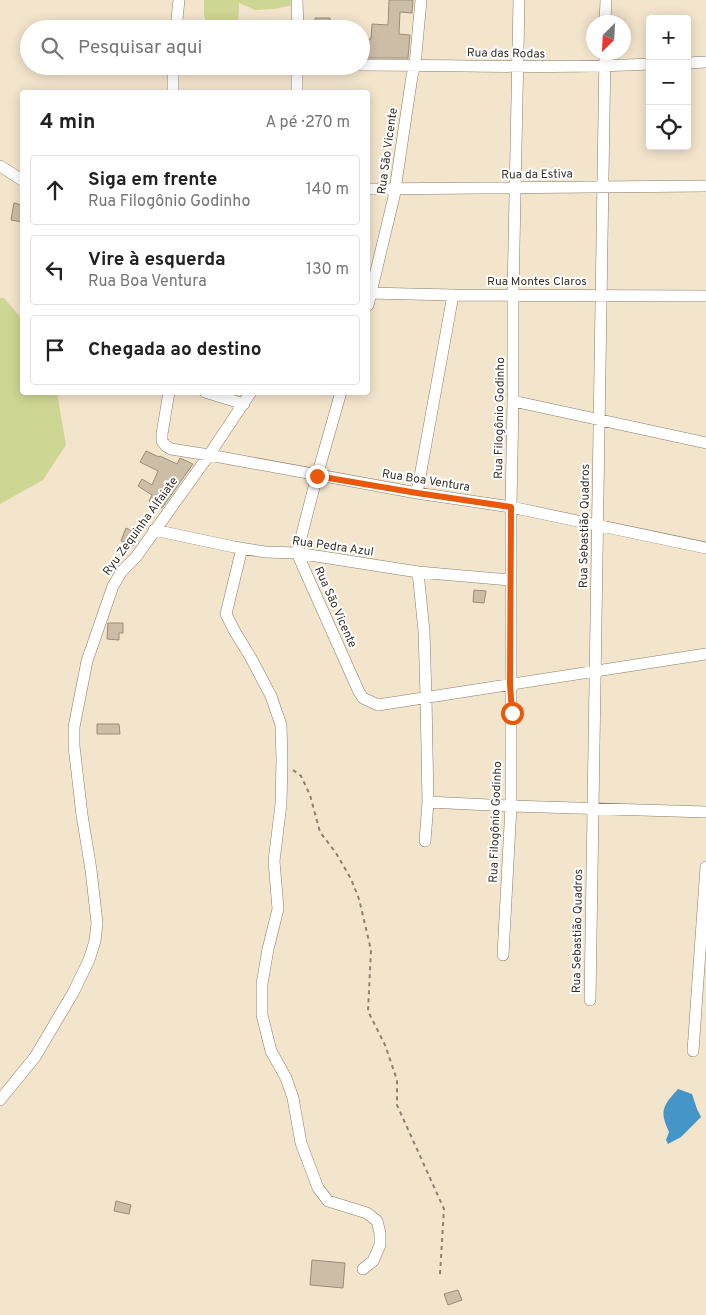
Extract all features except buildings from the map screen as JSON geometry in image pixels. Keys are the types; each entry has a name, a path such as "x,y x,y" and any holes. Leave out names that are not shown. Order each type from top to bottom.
{"street":[{"path":"177,20 179,0"},
{"path":"297,0 298,20"},
{"name":"Rua São Vicente","path":"370,293 396,188 415,65 421,0"},
{"name":"Rua Filogônio Godinho","path":"503,956 511,806 510,580 519,0"},
{"path":"605,15 606,0"},
{"name":"Rua Sebastião Quadros","path":"590,1000 604,60"},
{"path":"691,62 706,62"},
{"name":"Rua das Rodas","path":"370,65 518,67 646,64"},
{"path":"173,75 173,90"},
{"path":"297,75 297,90"},
{"path":"0,166 20,179"},
{"name":"Rua da Estiva","path":"370,189 706,186"},
{"path":"417,493 453,295"},
{"name":"Rua Montes Claros","path":"370,297 453,295 706,296"},
{"name":"Rua Boa Ventura","path":"168,395 162,441 171,449 317,476 511,507 706,548"},
{"path":"215,395 244,404"},
{"name":"Ryu Zequinha Alfaiate","path":"0,1100 36,1057 73,993 89,960 95,941 98,923 82,815 74,746 74,727 87,661 113,586 122,571 136,557 209,455 249,395"},
{"path":"297,553 340,395"},
{"path":"513,401 706,443"},
{"name":"Rua Pedra Azul","path":"154,530 265,552 297,553 418,572 510,580"},
{"path":"242,548 226,614 252,658 271,696 281,725 281,804 274,861 278,909 268,948 262,984 262,1015 271,1051 286,1078 293,1098 301,1143 318,1188 328,1201 367,1213 377,1221 380,1245 373,1261 363,1269"},
{"name":"Rua São Vicente","path":"297,553 363,698 378,705 426,697"},
{"path":"418,572 424,631 426,697 428,802 425,841"},
{"path":"426,697 706,654"},
{"path":"428,802 706,812"},
{"path":"692,1051 706,867"}],"path":[{"path":"282,768 290,769 302,776 310,795 320,832 336,853 351,879 359,899 371,950 368,1010 385,1045 396,1080 396,1105 444,1208 440,1274"}],"green space":[{"path":"204,0 291,0 292,5 275,9 255,10 239,3 238,20 206,20"},
{"path":"0,298 4,298 20,317 20,395 57,395 66,445 43,480 0,504"}],"water":[{"path":"678,1089 692,1094 701,1117 681,1137 668,1144 666,1140 669,1132 663,1113 666,1104"}],"route":[{"path":"317,476 511,507 510,684 512,713"}]}
